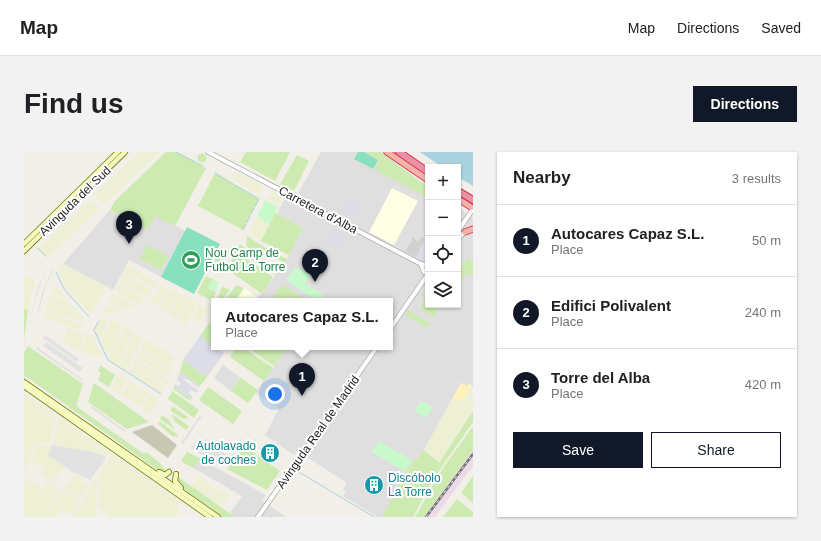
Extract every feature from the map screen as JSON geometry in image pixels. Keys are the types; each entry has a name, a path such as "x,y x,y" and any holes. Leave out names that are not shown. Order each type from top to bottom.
{"highway":[{"path":"387,152 425,178"},
{"path":"399,152 425,170"},
{"path":"419,174 425,180"},
{"path":"461,193 473,200"},
{"path":"460,200 472,208"},
{"path":"465,232 473,229"}],"main road":[{"name":"Avinguda del Sud","path":"24,244 118,152"},
{"name":"Avinguda del Sud","path":"24,251 125,152"},
{"path":"24,255 67,209"},
{"path":"24,381 218,517"},
{"path":"24,386 210,517"},
{"path":"136,460 144,462 163,475 169,472"},
{"path":"176,474 175,481 178,486 211,509 218,517"}],"street":[{"name":"Carretera d'Alba","path":"208,152 425,270"},
{"path":"461,227 472,208"},
{"path":"460,236 465,232"},
{"path":"393,325 425,278 425,272"},
{"name":"Avinguda Real de Madrid","path":"259,517 375,350"}],"shaded area":[{"path":"139,152 160,152 104,205 94,195"},
{"path":"321,152 378,152 425,185 425,308 461,308 461,209 473,218 473,387 469,383 467,386 461,383 424,450 417,459 414,459 382,517 377,517 343,496 346,491 343,489 347,483 297,451 294,455 265,435 279,408 255,393 286,350 393,350 393,298 258,298 285,263 303,228 277,214 289,190 298,194"},
{"path":"234,171 263,186 258,195 230,178"},
{"path":"392,188 418,201 394,245 369,232"},
{"path":"274,192 283,197 279,205 266,199"},
{"path":"348,198 360,205 353,217 341,210"},
{"path":"90,200 99,209 47,259 38,249"},
{"path":"110,210 148,229 155,215 185,231 161,277 129,260 113,290 63,264"},
{"path":"257,217 269,224 261,241 248,232"},
{"path":"331,228 344,235 337,247 324,241"},
{"path":"412,237 418,242 421,237 425,239 416,257 405,251 412,241"},
{"path":"425,239 425,262 416,257"},
{"path":"63,264 106,286 91,315 66,288 57,269"},
{"path":"47,266 38,291 29,324 38,287"},
{"path":"128,266 157,282 155,288 124,272"},
{"path":"52,269 53,270 45,288 35,325 42,293"},
{"path":"123,274 153,290 147,297 119,282"},
{"path":"26,275 35,281 28,310 24,308 24,280"},
{"path":"118,284 145,298 139,305 114,291"},
{"path":"161,284 168,288 158,306 150,301 158,292"},
{"path":"53,288 62,291 67,299 51,293"},
{"path":"170,288 178,293 167,313 159,308"},
{"path":"244,288 258,298 237,298"},
{"path":"113,293 136,306 134,308 129,307 124,309 109,301"},
{"path":"179,294 188,298 176,319 169,314"},
{"path":"50,295 69,301 77,311 48,302"},
{"path":"189,299 197,303 186,325 178,320"},
{"path":"48,303 78,313 84,319 83,322 46,310"},
{"path":"108,304 121,310 101,316"},
{"path":"199,304 208,309 199,323 192,319"},
{"path":"46,311 82,324 81,330 44,318"},
{"path":"109,319 99,340 94,330 99,320"},
{"path":"112,319 123,326 110,353 106,351 101,340"},
{"path":"125,327 133,332 117,366 108,360"},
{"path":"67,328 85,334 80,351 63,341"},
{"path":"135,333 142,337 126,372 118,367"},
{"path":"87,334 93,336 103,358 81,352"},
{"path":"45,335 79,359 77,362 43,338"},
{"path":"200,336 211,344 211,350 220,350 224,353 207,377 183,360"},
{"path":"145,339 175,357 169,368 140,349"},
{"path":"46,342 83,368 80,372 43,346"},
{"path":"37,347 82,379 81,380 36,349"},
{"path":"139,351 172,372 169,377 136,357"},
{"path":"135,359 169,380 166,385 132,365"},
{"path":"223,365 241,378 231,391 214,378"},
{"path":"132,366 165,387 162,393 129,373"},
{"path":"180,372 200,386 199,388 187,379 182,379 198,390 196,393 191,390 189,393 193,397 192,399 174,387 175,384 179,386 181,383 177,380"},
{"path":"118,374 127,380 119,394 110,388"},
{"path":"129,381 138,386 130,401 121,395"},
{"path":"472,386 473,411 439,463 424,450 453,397 461,402"},
{"path":"140,387 149,393 140,408 131,402"},
{"path":"150,394 159,399 150,415 142,409"},
{"path":"24,395 37,402 56,417 50,442 36,445 24,474"},
{"path":"92,406 126,431 125,432 91,408"},
{"path":"200,415 202,416 183,444 181,443"},
{"path":"60,418 110,453 105,456 87,451 52,445"},
{"path":"152,425 177,445 168,458 132,432"},
{"path":"198,439 203,442 205,440 229,456 222,465 191,448"},
{"path":"40,445 51,448 48,455 65,467 57,478 54,476 53,478 56,481 54,483 41,475 44,469 32,462 36,448"},
{"path":"52,445 87,451 105,456 105,460 90,480 73,472 48,455"},
{"path":"473,450 473,466 435,517 424,517"},
{"path":"187,452 266,495 262,500 286,517 235,517 230,513 242,496 181,461"},
{"path":"112,454 179,501 177,517 108,517 108,513 98,507 100,485 98,475"},
{"path":"75,475 83,478 82,482 89,485 82,498 63,489"},
{"path":"96,477 98,481 96,506 97,517 73,517"},
{"path":"198,477 213,486 207,497 192,487"},
{"path":"24,479 57,494 43,517 24,517"},
{"path":"47,481 58,489 57,493 44,487"},
{"path":"215,487 229,495 222,507 209,498"},
{"path":"61,491 80,500 72,514 60,509 57,517 44,517"}],"green space":[{"path":"166,152 176,152 206,168 175,226 155,216 148,230 110,210 115,201"},
{"path":"246,152 290,152 275,181 240,162"},
{"path":"358,152 364,152 378,160 373,169 354,159"},
{"path":"365,152 381,152 425,185 425,197 375,170 379,160"},
{"path":"202,153 207,158 202,163 197,158"},
{"path":"297,155 309,161 294,191 280,184"},
{"path":"215,173 259,199 243,230 198,206"},
{"path":"265,200 278,207 269,224 257,217"},
{"path":"275,213 303,228 289,255 261,241"},
{"name":"Nou Camp de Futbol La Torre","path":"187,227 220,244 194,294 161,277"},
{"path":"247,236 269,250 267,254 258,255 246,246"},
{"path":"240,244 277,273 275,275 237,248"},
{"path":"147,245 168,256 161,270 140,259"},
{"path":"222,247 229,251 227,258 218,254"},
{"path":"235,251 273,277 262,294 228,270"},
{"path":"271,251 287,259 285,263 269,255"},
{"path":"217,256 225,263 222,272 210,269"},
{"path":"468,258 473,262 473,277 467,273 461,281 461,267"},
{"path":"296,267 310,274 305,284 325,296 324,298 312,298 287,280"},
{"path":"206,276 219,282 212,280 208,288 216,292 213,298 211,298 211,300 197,293"},
{"path":"212,280 219,283 216,292 207,288"},
{"path":"236,285 244,288 237,298 226,298"},
{"path":"282,285 284,285 303,298 274,298 273,297"},
{"path":"222,286 230,290 224,298 218,298"},
{"path":"419,294 425,295 425,298"},
{"path":"425,298 425,308 438,308 434,317 420,310"},
{"path":"24,308 28,310 24,341"},
{"path":"408,310 430,323 428,327 426,325 424,327 405,314"},
{"path":"209,323 211,325 211,344 200,336"},
{"path":"28,346 83,384 76,406 144,454 146,452 159,462 166,471 165,473 159,471 24,375 24,353"},
{"path":"234,350 247,350 273,368 264,381 230,357"},
{"path":"251,350 286,350 274,366"},
{"path":"183,360 207,377 200,386 180,372"},
{"path":"100,365 115,375 109,387 98,380 101,373 98,371"},
{"path":"241,378 258,390 248,403 231,391"},
{"path":"94,383 149,422 127,429 88,402"},
{"path":"174,387 192,399 190,401 173,389"},
{"path":"208,387 242,411 233,424 199,400"},
{"path":"172,391 199,410 194,418 168,399"},
{"path":"421,401 432,407 426,418 415,411"},
{"path":"174,407 189,418 183,419 171,411 171,408"},
{"path":"473,411 473,422 434,478 413,517 382,517 414,459 417,459 424,450 439,463"},
{"path":"172,414 189,426 186,430 174,421"},
{"path":"162,415 169,420 175,430 160,419"},
{"path":"159,421 177,434 178,437 172,436 158,424"},
{"path":"473,426 473,450 424,517 415,517 443,468"},
{"path":"379,441 411,460 405,472 372,452"},
{"path":"243,446 280,471 267,490 227,469"},
{"path":"187,452 200,458 193,468 181,461"},
{"path":"177,476 235,517 221,517 185,489 180,484 176,477"},
{"path":"473,476 473,503 461,493"},
{"path":"457,499 473,512 473,517 443,517"}],"sand":[{"path":"462,383 467,386 469,383 472,386 461,402 453,397"}],"water":[{"path":"420,152 473,152 473,186 461,179 461,164 438,164"}],"waterway":[{"path":"176,152 203,166"},
{"path":"215,173 233,184"},
{"path":"235,185 259,199 255,206"},
{"path":"251,214 254,208"},
{"path":"247,222 250,216"},
{"path":"243,230 246,224"},
{"path":"37,248 46,256"},
{"path":"56,272 64,289 89,317"},
{"path":"98,322 94,330 108,360 161,394"},
{"path":"299,472 374,517"}],"railway":[{"path":"426,517 473,454"}],"place":[{"name":"Torre del Alba","path":"129,244"},
{"name":"Nou Camp de Futbol La Torre","path":"191,260"},
{"name":"Edifici Polivalent","path":"315,282"},
{"name":"Autocares Capaz S.L.","path":"302,396"},
{"name":"Autolavado de coches","path":"270,453"},
{"name":"Discóbolo La Torre","path":"374,485"}]}
